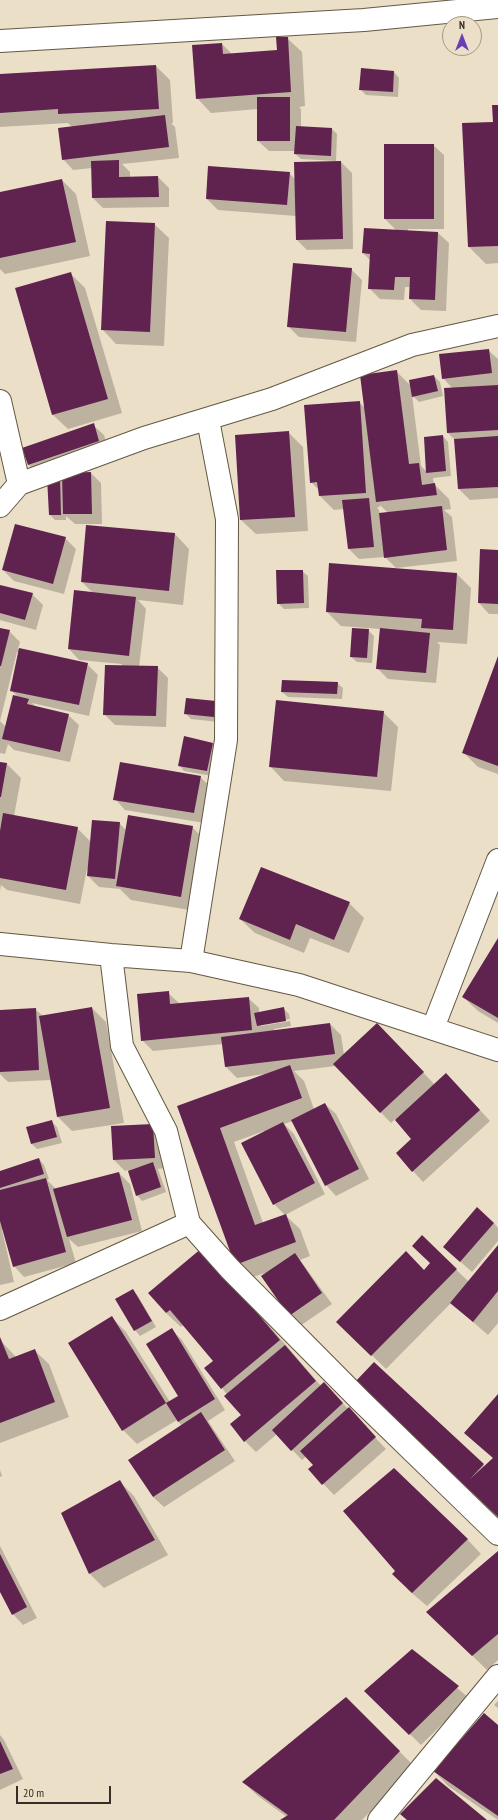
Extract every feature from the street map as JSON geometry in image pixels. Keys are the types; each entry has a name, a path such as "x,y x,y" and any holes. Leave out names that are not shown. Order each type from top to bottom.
{"street":[{"path":"0,41 364,20 498,7"},
{"path":"0,506 19,484 144,438 208,420 272,399 412,345 498,326"},
{"path":"0,401 19,484"},
{"path":"191,961 226,740 227,519 208,420"},
{"path":"433,1028 498,860"},
{"path":"0,944 191,961 299,985 498,1050"},
{"path":"111,955 122,1046 166,1131 189,1223 230,1269 354,1395 498,1534"},
{"path":"0,1309 189,1223"},
{"path":"379,1820 498,1676"}],"building":[{"path":"276,37 288,37 291,92 196,99 192,45 222,43 223,54 277,50"},
{"path":"156,65 159,109 58,114 58,109 0,113 0,74"},
{"path":"361,68 394,71 393,92 359,90"},
{"path":"257,97 290,97 290,141 257,141"},
{"path":"492,105 498,105 498,246 468,247 462,123 493,122"},
{"path":"165,115 169,147 62,160 58,128"},
{"path":"296,126 332,128 331,156 294,154"},
{"path":"384,144 434,144 434,219 384,219"},
{"path":"119,160 119,177 158,176 159,197 92,198 91,161"},
{"path":"341,161 343,239 296,240 294,162"},
{"path":"208,166 290,172 287,205 206,199"},
{"path":"62,179 76,242 0,258 0,192"},
{"path":"106,221 155,223 150,332 101,330"},
{"path":"364,228 438,232 435,300 409,299 410,277 395,277 394,290 368,289 370,254 362,253"},
{"path":"293,263 352,268 346,332 287,327"},
{"path":"71,272 108,399 52,415 15,288"},
{"path":"489,349 492,373 442,379 439,354"},
{"path":"397,370 409,464 419,463 422,485 435,483 437,495 376,502 360,375"},
{"path":"434,375 438,391 412,397 409,380"},
{"path":"498,385 498,430 447,433 444,388"},
{"path":"360,401 366,493 319,496 317,482 310,483 304,405"},
{"path":"94,423 99,441 28,465 22,448"},
{"path":"289,431 295,517 240,520 235,435"},
{"path":"443,435 446,471 426,473 424,437"},
{"path":"498,436 498,487 458,489 454,439"},
{"path":"91,472 92,514 63,514 62,473"},
{"path":"47,477 60,477 61,515 49,515"},
{"path":"369,498 374,547 348,549 342,500"},
{"path":"442,506 447,550 384,558 379,513"},
{"path":"15,524 66,537 53,584 2,570"},
{"path":"86,525 175,533 169,591 81,582"},
{"path":"480,549 498,550 498,604 478,603"},
{"path":"329,563 457,573 453,630 421,628 422,619 326,612"},
{"path":"276,570 303,570 304,603 277,604"},
{"path":"0,585 33,593 25,620 0,613"},
{"path":"74,590 136,597 129,656 68,649"},
{"path":"0,628 10,630 1,666 0,666"},
{"path":"352,628 369,629 367,658 350,657"},
{"path":"380,628 430,633 426,673 376,669"},
{"path":"19,648 88,663 79,705 10,691"},
{"path":"498,656 498,766 462,753"},
{"path":"105,665 158,666 156,716 103,715"},
{"path":"282,680 338,682 337,694 281,692"},
{"path":"13,695 29,699 27,704 69,714 60,752 2,739"},
{"path":"186,698 216,701 214,717 184,714"},
{"path":"276,700 384,711 377,777 269,767"},
{"path":"184,736 213,743 207,771 178,766"},
{"path":"0,762 7,763 1,797 0,797"},
{"path":"120,762 201,776 194,813 113,800"},
{"path":"3,813 78,827 66,890 0,878 0,831"},
{"path":"128,815 193,826 181,897 116,886"},
{"path":"92,820 120,822 115,879 87,876"},
{"path":"261,867 350,902 334,940 296,924 290,940 239,919"},
{"path":"498,938 498,1018 462,997"},
{"path":"169,991 170,1004 249,997 252,1030 141,1041 137,994"},
{"path":"92,1007 110,1108 57,1117 39,1016"},
{"path":"284,1007 286,1021 257,1026 254,1013"},
{"path":"36,1008 39,1070 0,1072 0,1010"},
{"path":"330,1023 335,1054 225,1067 221,1037"},
{"path":"377,1023 424,1072 380,1113 333,1064"},
{"path":"290,1065 302,1098 220,1128 255,1225 286,1214 296,1242 235,1265 177,1106"},
{"path":"446,1073 480,1110 412,1172 396,1153 411,1139 395,1120"},
{"path":"325,1103 359,1169 325,1186 291,1120"},
{"path":"52,1120 57,1137 31,1144 26,1127"},
{"path":"283,1122 315,1183 273,1205 241,1143"},
{"path":"153,1124 155,1158 113,1160 111,1126"},
{"path":"39,1158 44,1174 0,1188 0,1171"},
{"path":"153,1162 161,1187 136,1196 128,1171"},
{"path":"119,1172 132,1220 67,1237 53,1189"},
{"path":"46,1178 66,1252 13,1267 0,1221 0,1190"},
{"path":"477,1207 494,1223 460,1262 443,1247"},
{"path":"422,1235 457,1269 371,1356 336,1322 406,1251 424,1270 430,1263 412,1246"},
{"path":"498,1245 498,1291 473,1322 450,1303"},
{"path":"202,1248 280,1340 221,1389 204,1368 213,1361 170,1310 166,1313 148,1293"},
{"path":"295,1253 322,1293 289,1316 261,1276"},
{"path":"133,1289 152,1321 134,1331 115,1299"},
{"path":"112,1316 166,1403 122,1431 68,1343"},
{"path":"172,1328 215,1399 178,1422 166,1403 178,1396 146,1344"},
{"path":"0,1337 9,1359 35,1349 55,1402 0,1423"},
{"path":"285,1345 316,1381 244,1442 230,1424 241,1415 224,1396"},
{"path":"374,1362 484,1464 470,1479 493,1458 464,1433 498,1394 498,1517 355,1382"},
{"path":"324,1382 343,1403 291,1451 272,1430"},
{"path":"349,1407 376,1437 322,1485 308,1469 313,1465 300,1451"},
{"path":"201,1412 225,1450 153,1497 128,1460"},
{"path":"394,1468 468,1539 412,1593 392,1574 395,1571 343,1511"},
{"path":"120,1480 155,1540 89,1574 61,1513"},
{"path":"498,1551 498,1634 472,1656 426,1612"},
{"path":"0,1554 27,1607 12,1615 0,1592"},
{"path":"412,1649 459,1686 409,1735 364,1691"},
{"path":"346,1697 400,1751 334,1820 280,1820 288,1815 242,1782"},
{"path":"484,1713 498,1725 498,1816 433,1771"},
{"path":"0,1741 13,1769 0,1774"},
{"path":"436,1778 487,1820 407,1820 400,1814"}]}
